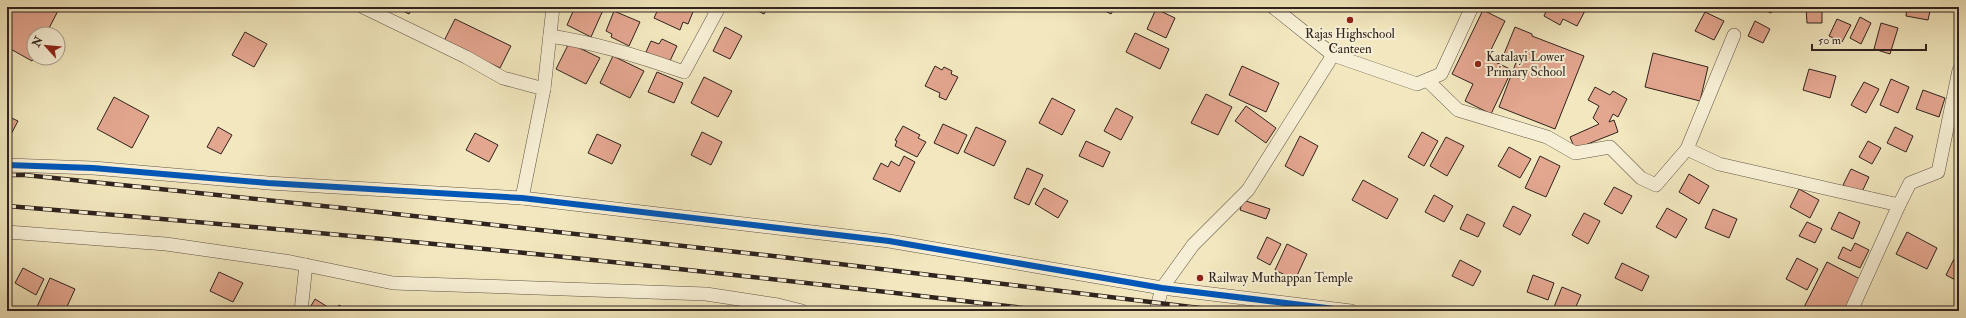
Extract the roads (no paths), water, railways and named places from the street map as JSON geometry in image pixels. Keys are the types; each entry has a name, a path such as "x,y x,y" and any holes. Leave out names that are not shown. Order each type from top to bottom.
{"street":[{"path":"363,7 459,54 503,78 544,89"},
{"path":"522,198 544,89 553,7"},
{"path":"550,36 585,41 619,50 684,72 717,11 711,7"},
{"path":"1273,7 1333,55 1417,84 1441,74 1472,7"},
{"path":"1427,80 1458,110 1547,137 1575,153 1610,147 1642,178 1656,185 1687,149 1734,35"},
{"path":"1156,311 1162,288 1193,245 1248,190 1333,55"},
{"path":"1851,311 1910,183 1938,172 1959,70"},
{"path":"1687,149 1719,164 1899,205"},
{"path":"7,165 93,168 268,183 522,198 889,241 1162,288 1351,311"},
{"path":"7,232 166,244 306,265 393,283 706,294 778,305 802,311"},
{"path":"301,311 306,265"}],"railway":[{"path":"7,175 25,175 342,208 782,257 1224,311"},
{"path":"7,206 267,228 528,253 1048,311"}],"place":[{"name":"Rajas Highschool Canteen","path":"1350,20"},
{"name":"Katalayi Lower Primary School","path":"1478,64"},
{"name":"Railway Muthappan Temple","path":"1200,278"}]}
